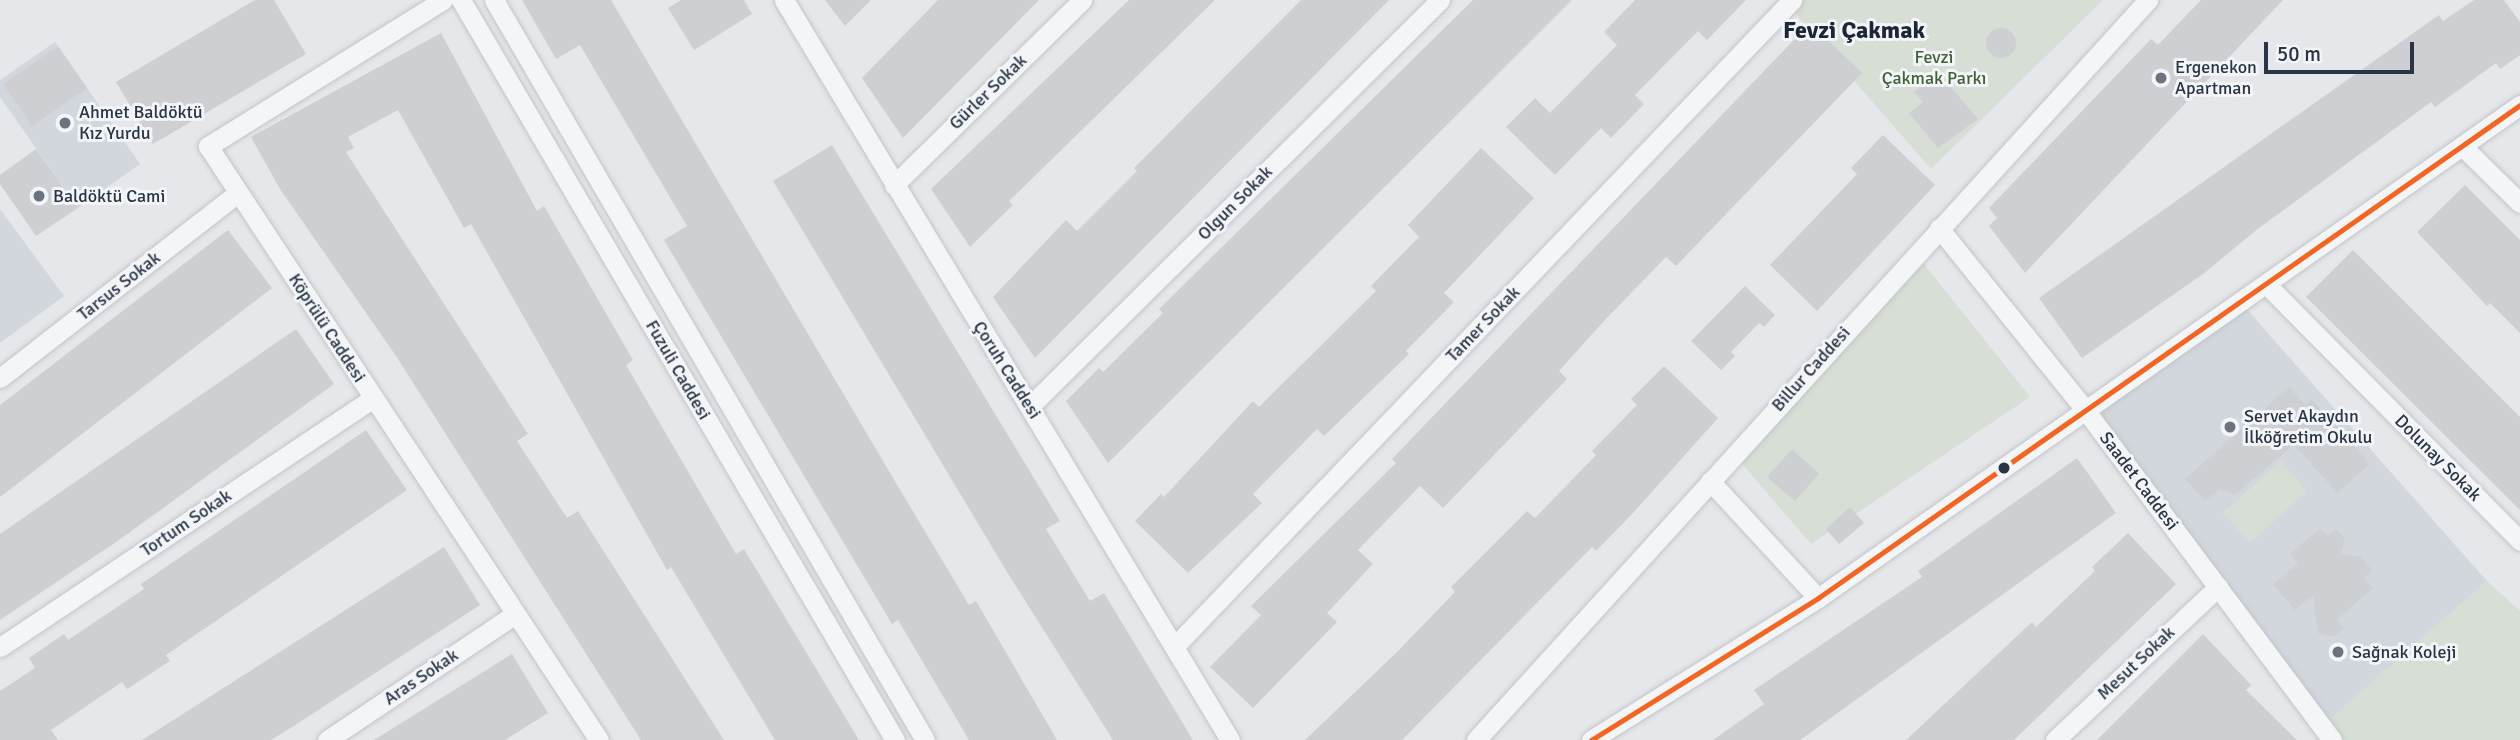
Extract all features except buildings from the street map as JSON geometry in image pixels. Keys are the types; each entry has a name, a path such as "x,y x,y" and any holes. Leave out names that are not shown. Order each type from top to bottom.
{"street":[{"name":"Köprülü Caddesi","path":"443,0 208,146 599,740"},
{"name":"Fuzuli Caddesi","path":"461,0 895,740"},
{"name":"Fuzuli Caddesi","path":"494,0 925,740"},
{"name":"Çoruh Caddesi","path":"784,0 1230,740"},
{"name":"Gürler Sokak","path":"894,185 1082,0"},
{"name":"Olgun Sokak","path":"1030,406 1440,0"},
{"name":"Billur Caddesi","path":"1476,740 2148,0"},
{"name":"Tamer Sokak","path":"1174,647 1790,1"},
{"path":"1591,740 1818,598 2520,105"},
{"path":"2462,146 2520,203"},
{"name":"Tarsus Sokak","path":"0,378 238,193"},
{"name":"Saadet Caddesi","path":"1939,228 2086,411 2332,740"},
{"name":"Dolunay Sokak","path":"2267,285 2520,541"},
{"name":"Tortum Sokak","path":"0,647 373,398"},
{"path":"1710,481 1818,598"},
{"name":"Mesut Sokak","path":"2055,740 2217,587"},
{"name":"Aras Sokak","path":"327,740 515,614"}],"shaded area":[{"name":"Ahmet Baldöktü Kız Yurdu","path":"55,42 140,164 78,208 0,97 0,80"},
{"path":"0,209 64,296 0,343"},
{"path":"2243,305 2487,581 2327,722 2214,583 2096,407"}],"green space":[{"name":"Fevzi Çakmak Parkı","path":"1793,0 2103,0 1931,169 1788,5"},
{"path":"1916,254 2030,397 1811,544 1732,452"},
{"path":"2281,461 2307,491 2250,543 2223,513"},
{"path":"2487,581 2520,611 2520,740 2341,740 2327,722"}],"transit line":[{"path":"1591,740 1818,598 2520,105"}],"place":[{"name":"Ergenekon Apartman","path":"2161,78"},
{"name":"Ahmet Baldöktü Kız Yurdu","path":"65,123"},
{"name":"Baldöktü Cami","path":"39,196"},
{"name":"Servet Akaydın İlköğretim Okulu","path":"2230,427"},
{"name":"Sağnak Koleji","path":"2338,652"}],"district":[{"name":"Fevzi Çakmak","path":"1854,31"}]}
